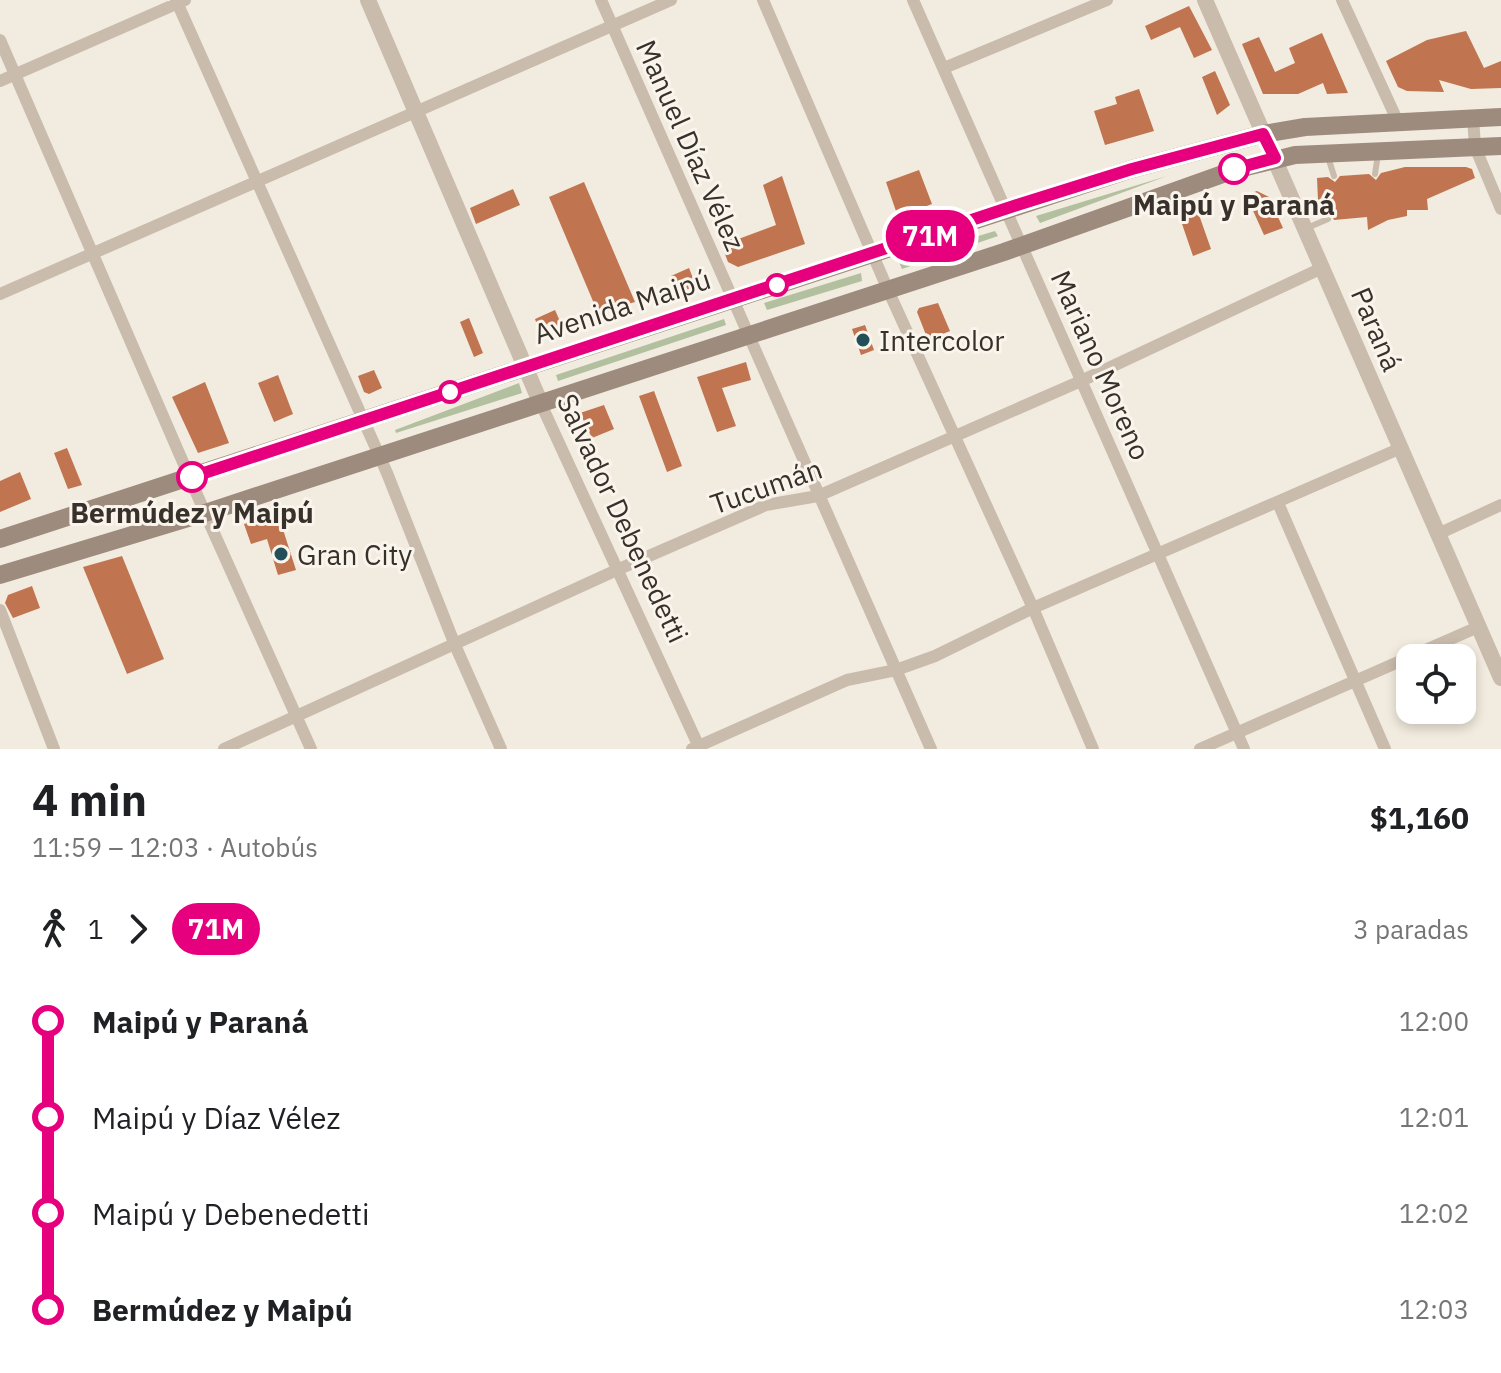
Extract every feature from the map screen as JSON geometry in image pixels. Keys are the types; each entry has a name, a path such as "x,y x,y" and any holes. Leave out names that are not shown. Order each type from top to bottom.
{"main road":[{"name":"Avenida Maipú","path":"0,539 1132,169 1263,134 1305,127 1501,117"},
{"path":"0,575 205,513 379,454 541,404 1022,246 1275,158 1501,146"}],"street":[{"name":"Salvador Debenedetti","path":"368,0 541,404 619,569 697,748"},
{"name":"Manuel Díaz Vélez","path":"601,0 931,749"},
{"path":"0,294 671,0"},
{"path":"763,0 888,290 1033,608 1093,749"},
{"name":"Mariano Moreno","path":"913,0 1244,749"},
{"path":"944,68 1107,0"},
{"name":"Paraná","path":"1205,0 1501,678"},
{"path":"1342,0 1398,122"},
{"path":"0,81 180,1 257,183 379,454 455,645 501,749"},
{"path":"0,40 311,749"},
{"path":"1473,117 1475,147 1501,209"},
{"name":"Tucumán","path":"224,749 766,505 818,496 1081,381 1322,268"},
{"path":"697,748 847,680 896,670 935,656 1033,608 1401,448"},
{"path":"1278,503 1385,749"},
{"path":"1438,534 1501,505"},
{"path":"0,610 54,749"},
{"path":"1200,749 1478,627"}],"lane":[{"path":"1375,174 1379,151"},
{"path":"1327,154 1334,176"},
{"path":"1303,222 1322,207"},
{"path":"1303,222 1328,219"}],"green space":[{"path":"1167,176 1040,223 1036,216"},
{"path":"995,231 998,236 902,269 898,260"},
{"path":"861,273 862,281 767,310 764,303"},
{"path":"724,319 726,325 558,381 556,375"},
{"path":"519,383 522,393 396,433 395,430"}],"building":[{"path":"1189,6 1212,50 1194,58 1180,27 1151,40 1145,26"},
{"path":"1466,31 1484,68 1501,61 1501,88 1471,89 1439,80 1444,92 1407,91 1398,87 1386,61 1427,40"},
{"path":"1322,33 1348,93 1327,94 1323,83 1298,94 1263,94 1242,44 1259,37 1275,72 1295,63 1289,48"},
{"path":"1215,71 1230,105 1217,115 1202,77"},
{"path":"1139,89 1154,131 1105,145 1094,111 1117,104 1115,97"},
{"path":"1405,167 1466,167 1472,169 1475,178 1427,199 1428,210 1407,210 1407,216 1388,220 1368,230 1367,217 1334,220 1332,215 1324,212 1326,203 1318,200 1317,178 1328,177 1335,182 1340,176 1369,174 1376,180 1381,173"},
{"path":"919,170 932,204 898,217 886,182"},
{"path":"782,176 805,244 738,267 728,262 720,241 731,237 733,241 776,225 763,185"},
{"path":"584,182 635,302 598,313 549,197"},
{"path":"513,189 520,205 476,224 470,208"},
{"path":"1257,191 1269,197 1283,228 1264,235 1246,195"},
{"path":"1198,212 1211,249 1193,256 1180,218"},
{"path":"689,268 696,286 678,293 671,276"},
{"path":"938,303 950,331 928,340 917,312 919,308"},
{"path":"555,310 563,328 541,336 535,319"},
{"path":"469,318 483,353 474,357 460,322"},
{"name":"Intercolor","path":"865,325 874,350 861,355 852,329"},
{"path":"746,362 751,380 722,388 736,426 717,432 697,377"},
{"path":"374,370 382,388 369,394 364,392 358,376"},
{"path":"278,375 293,414 274,422 258,383"},
{"path":"205,382 229,443 198,453 172,397"},
{"path":"654,391 682,466 667,472 639,396"},
{"path":"604,405 614,429 592,438 580,413"},
{"path":"67,448 82,485 68,489 54,453"},
{"path":"20,472 31,499 0,512 0,481"},
{"name":"Gran City","path":"278,514 296,570 278,575 267,539 251,544 244,524"},
{"path":"122,556 164,659 127,674 83,567"},
{"path":"32,586 40,608 13,618 5,603 8,595"}],"bus line":[{"name":"71M","path":"192,477 875,255 1017,205 1132,169 1263,134 1275,158 1234,169"}],"place":[{"name":"Maipú y Paraná","path":"1234,169"},
{"name":"Intercolor","path":"863,340"},
{"name":"Bermúdez y Maipú","path":"192,477"},
{"name":"Gran City","path":"281,554"}]}
